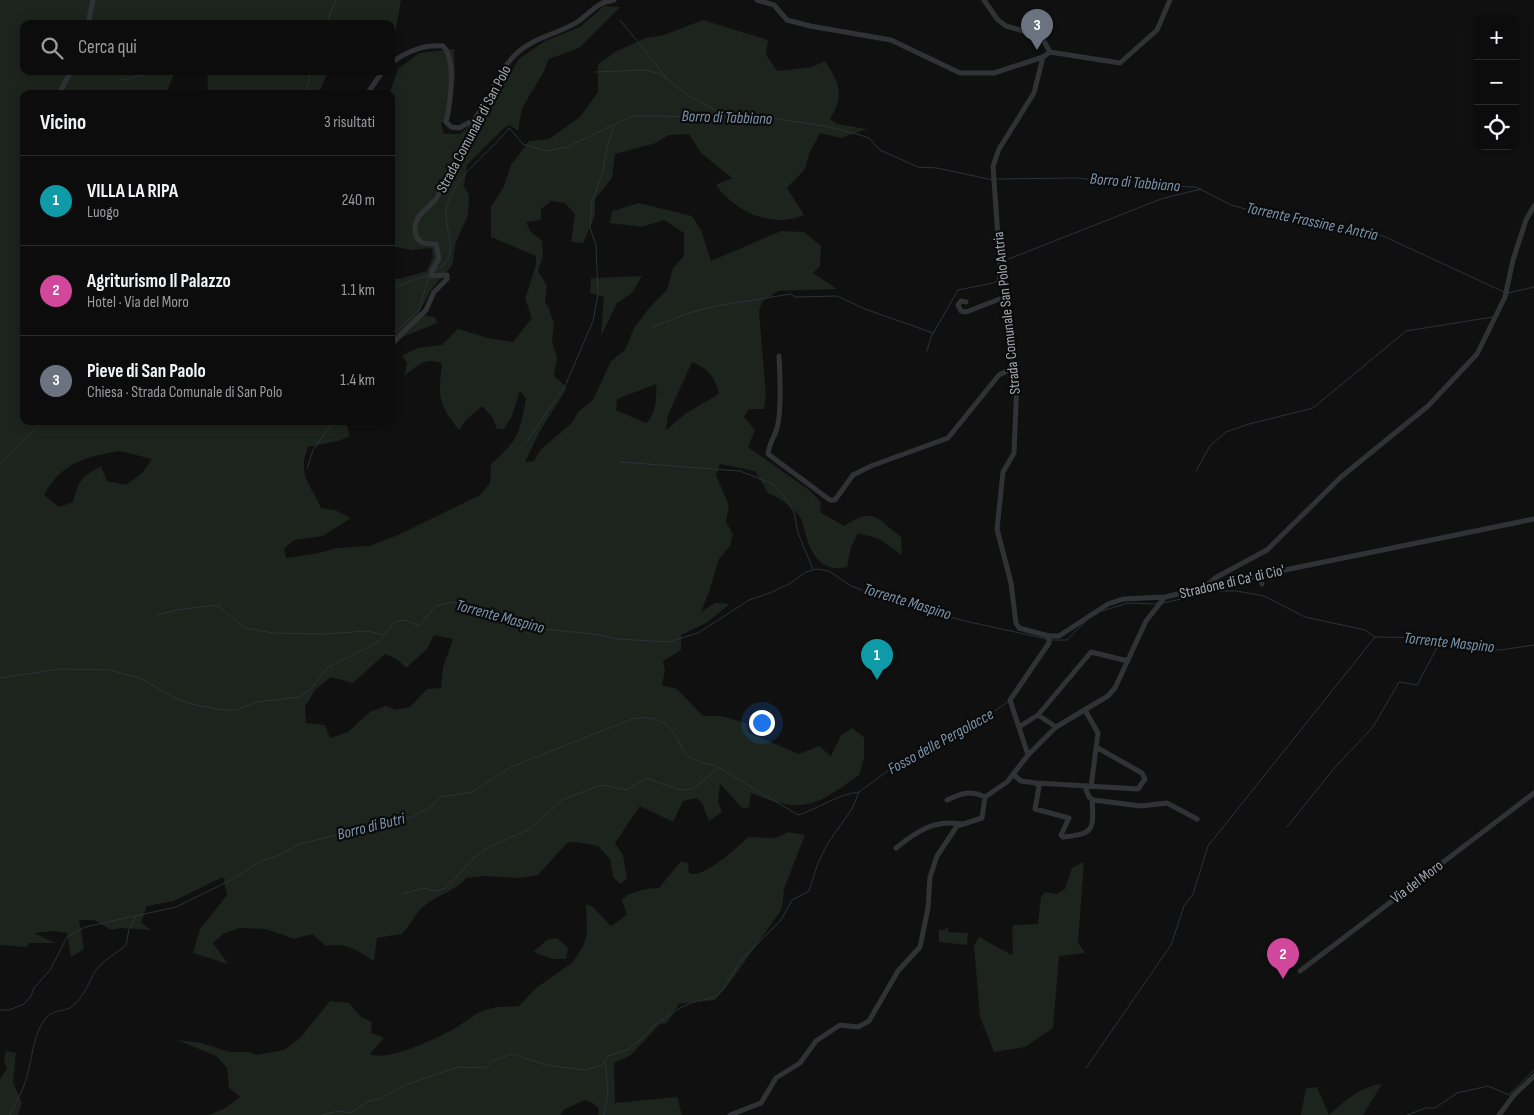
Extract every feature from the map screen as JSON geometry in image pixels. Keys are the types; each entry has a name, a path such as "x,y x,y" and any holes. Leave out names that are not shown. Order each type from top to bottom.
{"street":[{"path":"89,20 93,0"},
{"name":"Strada Comunale di San Polo","path":"395,340 426,310 434,292 448,279 447,275 432,276 432,271 439,258 436,244 423,244 418,240 415,224 418,215 435,203 458,156 469,145 484,112 486,103 506,65 516,54 542,37 578,21 599,4 614,0"},
{"path":"757,0 774,6 787,20 810,26 890,40 960,73 994,73 1043,57 1050,52 1120,62 1157,30 1170,0"},
{"path":"984,0 997,19 1006,26 1041,36 1050,52"},
{"path":"395,61 415,50 434,45 443,46 449,57 450,96 446,122 451,127 458,128 474,120 486,103"},
{"name":"Strada Comunale San Polo Antria","path":"1043,57 1034,93 999,149 993,166 1000,266 1015,367 1017,409 1014,453 1003,472 998,529 1011,583 1019,628 1049,636"},
{"path":"61,90 69,75"},
{"path":"370,90 380,75"},
{"path":"1205,587 1215,578 1267,550 1341,477 1428,406 1477,354 1504,297 1513,260 1528,216 1534,206"},
{"path":"966,302 961,300 958,305 961,311 966,312 1005,297"},
{"path":"779,356 780,376 777,428 769,446 768,454 830,500 835,500 853,475 948,438 1000,375 1015,367"},
{"name":"Stradone di Ca' di Cio'","path":"985,797 1007,782 1028,755 1056,727 1108,696 1115,688 1146,621 1165,597 1260,575 1534,519"},
{"path":"1260,575 1262,584"},
{"path":"1028,755 1010,700 1049,643 1049,636 1059,636 1094,612 1123,599 1165,597"},
{"path":"1019,726 1038,715 1091,652 1128,661"},
{"path":"1036,783 1039,787 1034,809 1069,818 1061,835 1063,837 1085,834 1090,830 1093,814 1092,799 1088,787 1098,733 1084,710"},
{"path":"1038,715 1056,727"},
{"path":"1013,774 1021,781 1036,783 1138,789 1145,779 1142,772 1096,747"},
{"path":"730,1115 761,1103 776,1078 800,1063 816,1040 840,1025 858,1027 869,1021 898,971 920,947 933,870 949,836 957,826 982,818 985,797 975,792 962,793 947,800"},
{"name":"Via del Moro","path":"1300,971 1534,793"},
{"path":"1092,799 1141,806 1167,803 1197,818"},
{"path":"896,848 912,835 930,826 947,821 963,824"},
{"path":"1500,1115 1514,1094 1534,1076"}],"shaded area":[{"path":"0,0 401,0 395,34 395,20 20,20 20,75 173,75 168,90 20,90 20,425 346,425 350,436 338,441 308,447 304,472 321,508 335,510 351,518 323,536 294,540 284,549 286,558 337,548 369,546 398,535 480,495 490,483 491,464 513,442 522,421 526,399 520,391 512,416 504,429 497,429 493,418 482,406 467,419 459,430 447,413 441,400 442,364 431,361 422,363 404,376 407,363 402,356 417,348 442,345 458,329 488,338 513,342 532,318 525,299 536,265 536,256 491,237 491,207 504,186 511,165 529,141 549,139 580,117 598,92 598,64 617,51 646,38 664,35 703,20 768,40 766,55 777,71 812,67 825,61 837,82 839,96 838,103 830,119 837,124 867,129 841,138 820,133 809,154 805,169 787,188 804,215 792,219 767,219 744,210 733,203 716,185 732,178 701,153 689,134 669,135 656,143 615,154 612,178 595,199 595,215 583,243 571,242 575,214 565,203 551,201 541,209 541,220 526,222 530,231 542,241 543,257 538,271 547,286 545,303 548,306 554,324 552,341 557,357 554,376 567,388 540,431 525,462 534,461 541,449 572,423 578,412 593,400 611,361 625,350 634,328 650,307 667,290 673,268 684,256 684,233 664,220 642,227 610,223 612,211 639,203 692,216 701,230 711,261 781,231 804,232 821,246 820,266 813,273 837,289 778,291 762,302 759,312 766,395 764,409 749,409 744,417 755,430 748,447 809,490 821,502 820,512 844,526 862,517 869,516 880,520 901,537 902,555 879,539 858,533 851,547 847,567 832,568 825,565 811,550 800,517 786,503 768,493 755,471 720,464 716,475 729,506 726,522 733,534 730,546 719,559 701,612 715,603 730,604 706,623 681,635 681,650 663,661 665,671 662,685 677,689 703,716 721,716 746,723 749,733 799,754 819,746 831,756 841,735 852,728 864,737 864,759 859,775 831,794 808,804 784,804 751,793 749,807 743,809 720,784 718,801 722,812 709,821 702,803 697,798 683,801 673,822 640,806 615,843 623,855 627,879 620,884 613,877 610,859 598,846 576,842 567,843 538,875 519,878 484,876 466,878 456,887 426,904 402,934 377,938 374,961 345,946 326,946 312,934 294,939 266,929 239,928 223,934 213,943 228,964 193,953 200,929 227,895 223,877 174,901 147,906 141,923 151,930 121,928 111,930 94,920 79,920 84,949 71,957 67,933 55,931 34,933 55,943 30,943 26,947 0,945","holes":["692,362 707,371 713,378 719,394 686,413 666,430 668,415","656,384 654,410 646,423 616,410 617,399","120,451 152,459 142,473 126,485 107,481 101,466 82,479 73,502 59,507 44,495 58,475 67,468 97,455","434,635 453,639 443,667 441,688 427,689 410,707 396,710 386,706 370,712 348,732 330,738 325,725 306,723 305,707 315,690 331,677 353,683 385,654 398,660 406,668 427,649"]},
{"path":"604,6 620,7 579,48 549,59 543,73 522,108 518,131 510,125 504,128 467,165 464,186 469,195 468,215 456,242 452,265 431,290 418,314 435,317 437,323 403,337 395,345 395,278 427,271 433,257 432,248 411,250 395,248 395,90 390,90 398,69 419,53 454,49 455,76 450,119 441,123 444,134 460,134 490,106 519,59 545,41 580,27"},
{"path":"207,75 327,75 320,90 208,90"},
{"path":"642,276 632,293 617,303 601,336 604,297 590,293 591,278"},
{"path":"788,832 805,835 784,889 782,909 733,978 715,1000 679,1004 667,1023 660,1024 631,1055 614,1063 615,1103 677,1097 682,1115 598,1115 599,1109 591,1102 585,1100 563,1110 560,1115 208,1115 224,1109 240,1097 229,1088 227,1068 216,1056 177,1040 201,1043 230,1052 250,1052 256,1055 284,1050 300,1038 330,1001 349,1003 361,1017 372,1022 371,1033 384,1038 370,1054 378,1056 388,1055 411,1048 452,1030 488,1009 519,1006 536,988 573,962 583,946 587,934 586,904 593,907 611,926 627,915 622,900 625,897 639,891 659,888 681,861 688,863 689,873 695,874 720,861 748,837 775,838"},
{"path":"1084,862 1078,943 1085,953 1059,956 1053,1028 1025,1047 994,1052 980,1017 974,946 979,937 1012,955 1013,925 1038,924 1041,897 1045,892 1057,894 1065,889 1072,868"},
{"path":"945,928 948,928 948,932 968,933 967,945 939,942 939,930 945,930"},
{"path":"557,938 568,948 566,959 553,959 533,952 547,940"},
{"path":"6,1051 16,1053 13,1082 22,1103 18,1115 0,1115 0,1079 7,1068 4,1062"},
{"path":"1382,1084 1363,1115 1329,1115 1360,1091"},
{"path":"1317,1087 1329,1115 1301,1115 1306,1088"}],"waterway":[{"path":"328,20 336,0"},
{"path":"620,20 667,78"},
{"path":"595,72 644,70 660,74 688,95 726,116"},
{"path":"121,80 143,75"},
{"path":"306,90 310,75"},
{"name":"Borro di Tabbiano","path":"433,272 443,265 448,258 450,250 446,215 451,195 465,174 509,128 523,144 545,151 567,147 632,116 767,117 829,127 860,135 869,138 880,150 918,167 937,168 993,180"},
{"path":"527,441 566,384 593,321 598,294 596,245 590,228 592,202 603,171 607,147 614,125"},
{"name":"Torrente Frassine e Antria","path":"997,179 1077,178 1123,183 1136,182 1162,186 1196,187 1231,205 1253,211 1383,236 1504,292"},
{"path":"1001,262 1161,199 1201,189"},
{"path":"927,351 931,337 958,290 993,283 997,281 999,271"},
{"path":"395,287 430,274"},
{"name":"Borro di Tabbiano","path":"395,332 419,310 429,276"},
{"name":"Torrente Frassine e Antria","path":"1508,293 1534,287"},
{"path":"652,327 689,313 716,306 791,294 795,297 837,296 865,309 933,333"},
{"path":"1196,471 1210,446 1226,432 1249,424 1313,408 1406,331 1493,317"},
{"path":"1,464 38,425"},
{"name":"Borro di Tabbiano","path":"307,469 313,450 331,425"},
{"path":"620,462 740,471 773,484 794,512 798,533 813,569"},
{"name":"Torrente Maspino","path":"0,678 60,669 110,670 142,679 175,698 191,704 222,710 236,710 257,702 299,697 310,690 328,667 380,641 395,622 405,620 419,626 436,606 453,602 461,603 496,617 542,629 594,634 617,639 668,642 698,633 749,600 770,593 789,584 806,572 817,569 829,571 851,586 902,604 965,621 1047,639"},
{"name":"Torrente Maspino","path":"1163,603 1217,591 1237,591 1264,596 1305,617 1365,630 1375,637 1437,638 1482,649 1501,650 1534,645"},
{"name":"Torrente Maspino","path":"1102,611 1128,603 1157,604"},
{"name":"Torrente Maspino","path":"157,615 177,610 217,605 245,628 273,633 324,634 367,631 384,635"},
{"name":"Torrente Maspino","path":"1050,640 1067,640 1086,621"},
{"path":"1086,1068 1171,945 1184,906 1193,894 1208,846 1375,637"},
{"path":"1287,827 1336,766 1373,727 1399,682 1417,685 1441,640"},
{"name":"Fosso delle Pergolacce","path":"322,1115 339,1111 351,1113 367,1102 382,1098 405,1085 458,1067 485,1068 492,1061 512,1054 546,1065 585,1070 602,1065 608,1056 627,1050 654,1025 680,1008 693,1002 715,997 724,989 740,961 781,920 792,900 809,891 818,863 828,843 852,809 859,792 905,758 976,723 1008,702"},
{"name":"Borro di Butri","path":"0,1010 9,1010 24,1004 31,996 34,988 50,970 67,937 85,927 176,907 231,880 261,861 280,855 300,844 367,830 414,816 431,807 441,797 472,792 511,767 632,719 647,718 659,720 674,733 685,753 689,756 700,762 716,766 798,815 843,796 859,792"},
{"path":"403,894 423,888 435,891 446,888 475,857 487,848 530,829 562,800 601,785 627,790 646,778 680,790 693,789 717,769"},
{"path":"10,1115 26,1081 36,1038 42,1024 50,1015 72,1006 79,999 99,966 126,945 129,929 136,916"},
{"path":"604,1115 608,1092 605,1062"},
{"path":"1407,1115 1426,1108 1435,1108 1457,1093 1488,1086 1509,1095 1534,1070"}],"place":[{"name":"Pieve di San Paolo","path":"1037,50"},
{"name":"VILLA LA RIPA","path":"877,680"},
{"name":"Agriturismo Il Palazzo","path":"1283,979"}]}
